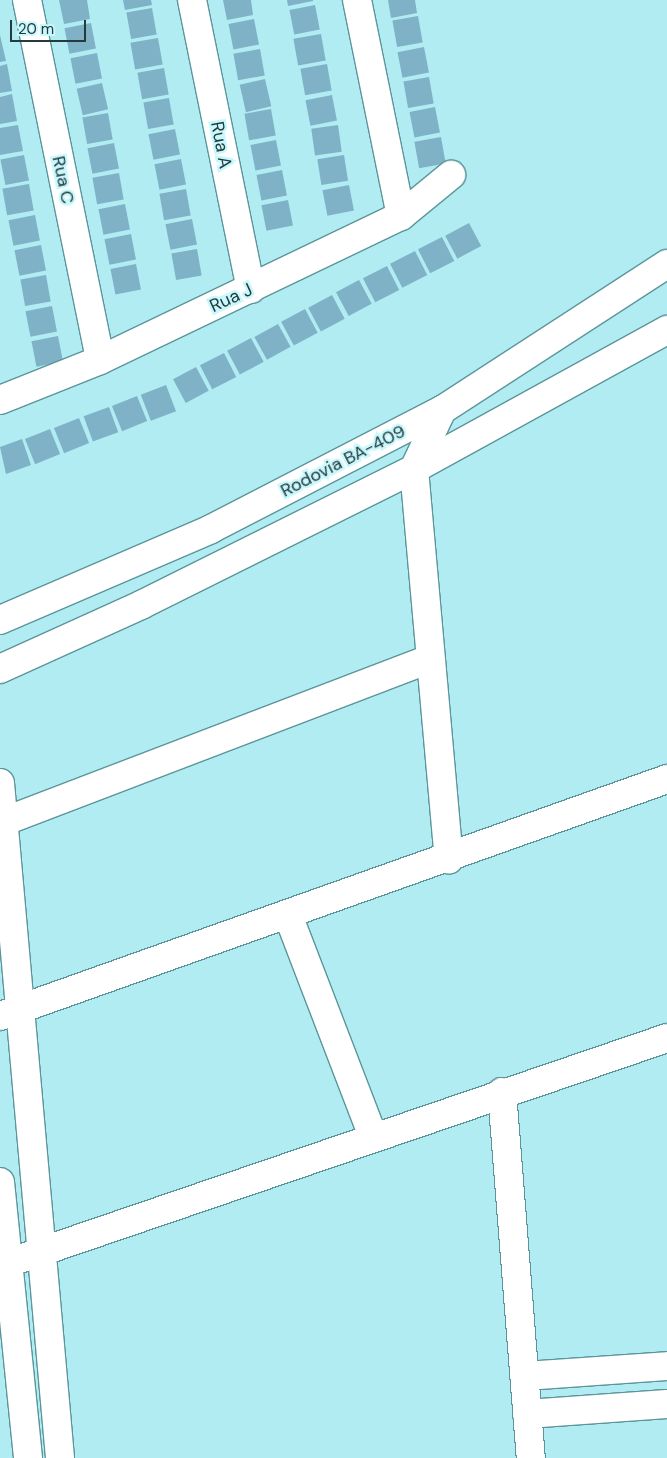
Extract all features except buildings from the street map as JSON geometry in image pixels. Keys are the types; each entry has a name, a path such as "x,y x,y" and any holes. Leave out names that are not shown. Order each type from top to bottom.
{"street":[{"name":"Rua C","path":"27,0 100,360"},
{"name":"Rua A","path":"192,0 251,289"},
{"path":"357,0 401,216"},
{"name":"Rua J","path":"0,400 100,360 401,216 450,175"},
{"name":"Rodovia BA-409","path":"0,620 210,529 442,410 667,264"},
{"path":"0,669 141,605 414,469 667,330"},
{"path":"442,410 414,469 429,660 449,859"},
{"path":"2,822 429,660"},
{"path":"10,1012 449,859 667,779"},
{"path":"0,783 10,1012 42,1253 60,1458"},
{"path":"288,915 373,1137"},
{"path":"8,1263 42,1253 502,1092 667,1038"},
{"path":"502,1092 530,1458"},
{"path":"0,1182 8,1263 10,1377 28,1458"},
{"path":"525,1376 667,1366"},
{"path":"527,1414 667,1404"}]}
